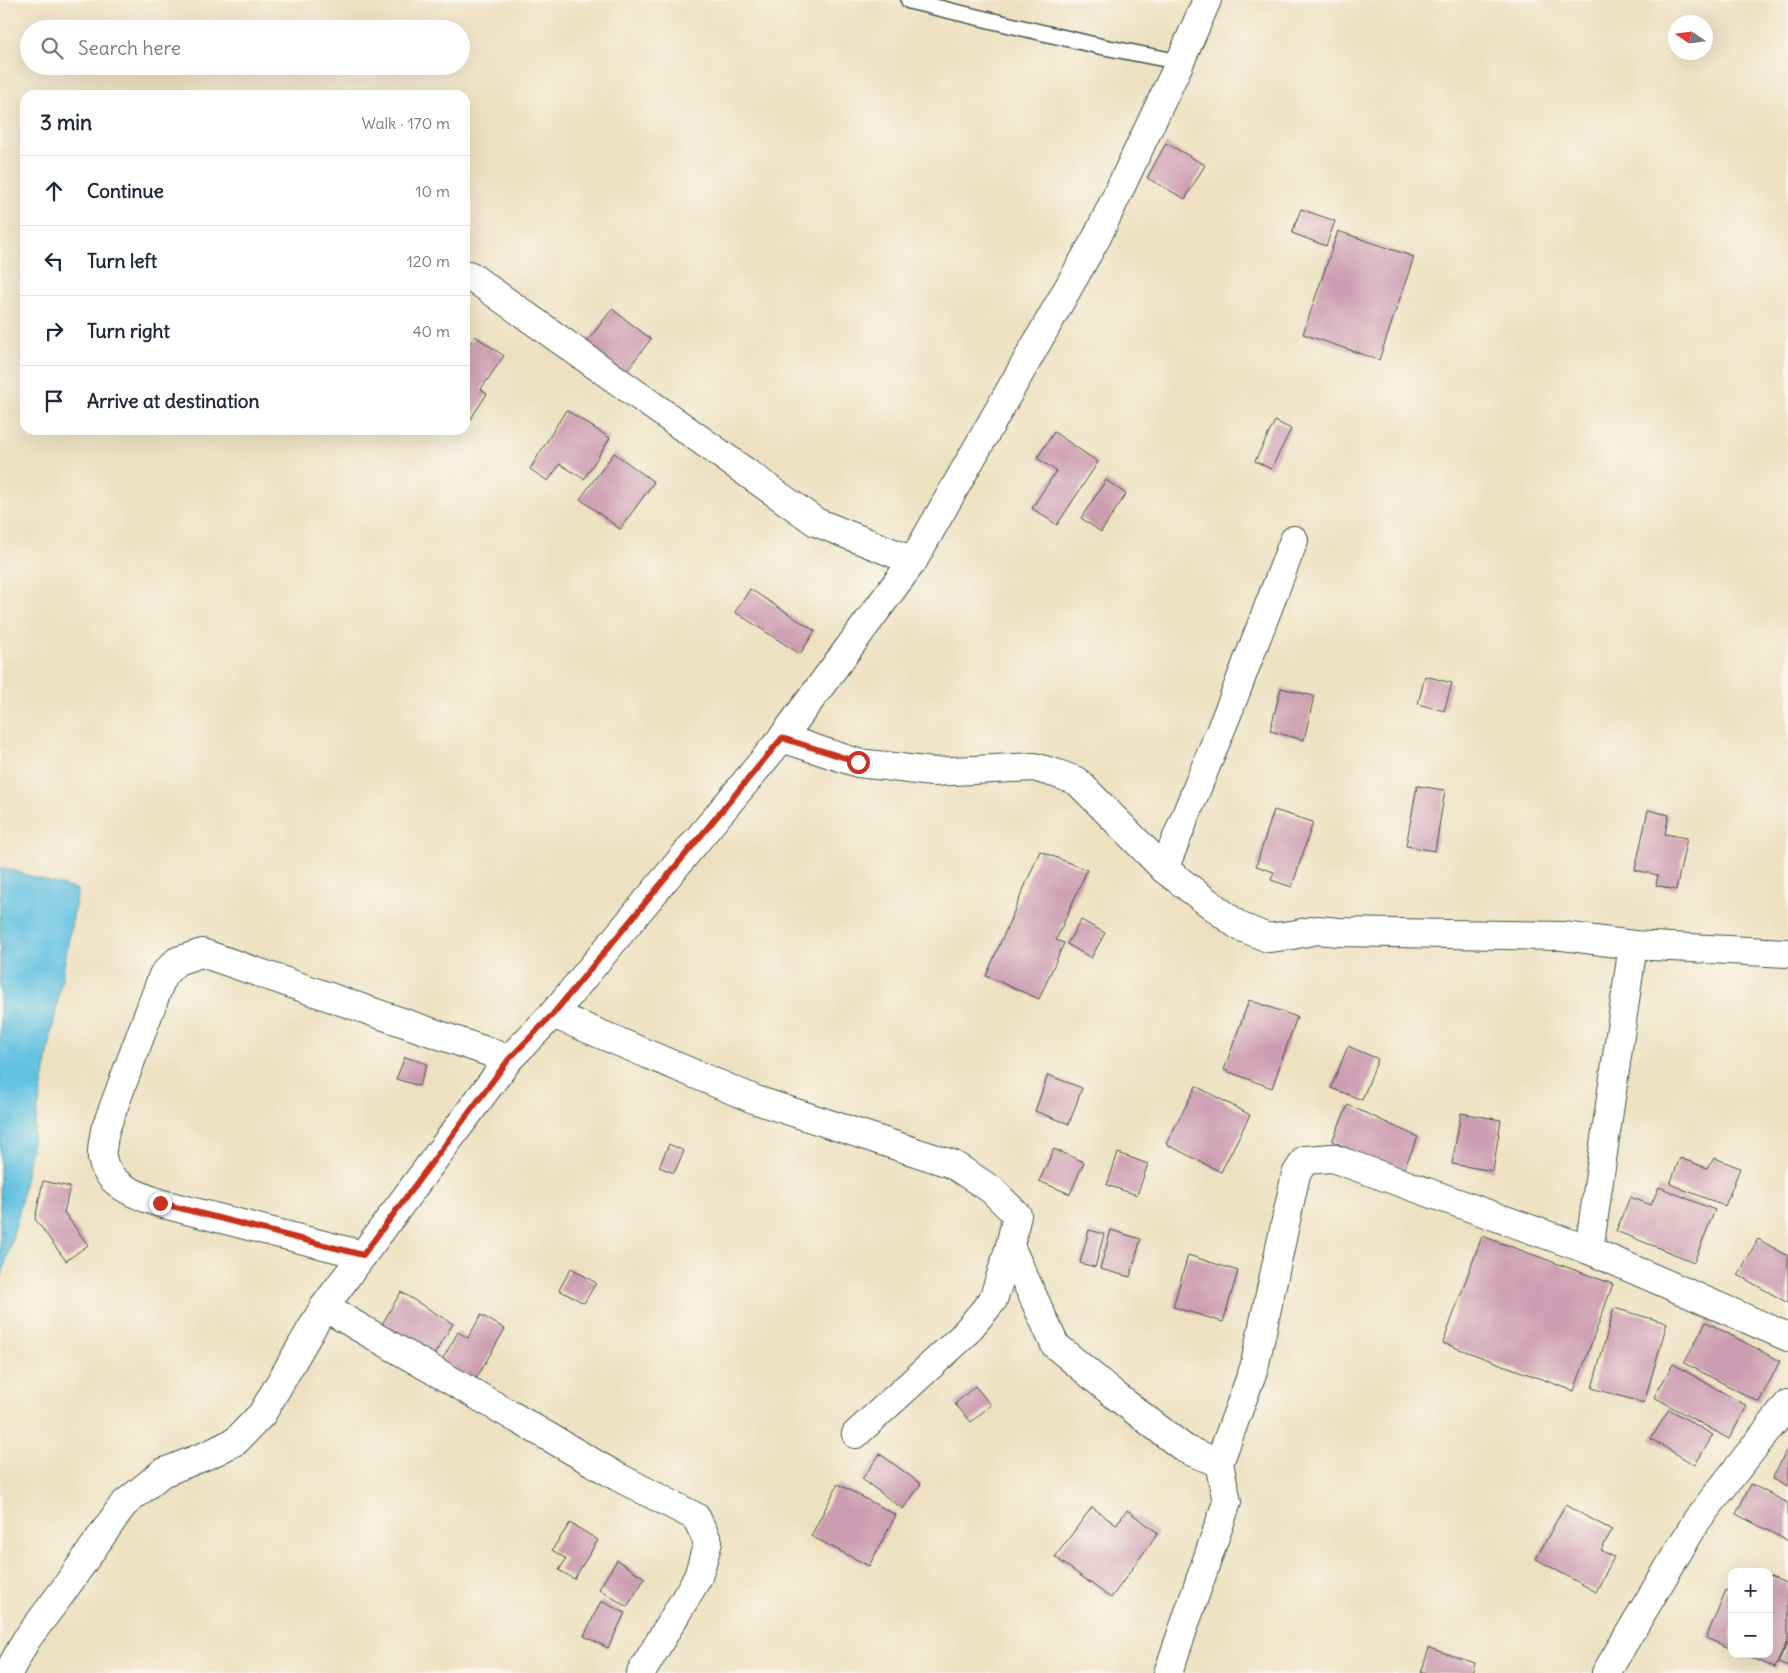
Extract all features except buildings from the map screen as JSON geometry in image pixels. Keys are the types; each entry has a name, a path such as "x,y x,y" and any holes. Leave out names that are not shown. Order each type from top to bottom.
{"street":[{"path":"8,1673 26,1640 123,1505 162,1473 210,1454 236,1441 262,1414 324,1307 509,1059 553,1014 782,738 913,561 1096,237 1180,62 1207,0"},
{"path":"470,276 816,522 913,561"},
{"path":"1164,869 1230,707 1294,540"},
{"path":"782,738 858,762 885,766 932,772 1034,767 1077,781 1164,869 1239,926 1268,938 1292,936 1317,930 1563,936 1633,944 1788,953"},
{"path":"1589,1250 1633,944"},
{"path":"363,1255 160,1203 128,1191 108,1172 102,1157 105,1130 163,975 177,961 202,952 509,1059"},
{"path":"553,1014 756,1100 952,1164 992,1190 1017,1215 1010,1246 993,1300 962,1337 856,1434"},
{"path":"1168,1673 1227,1502 1219,1463 1254,1368 1296,1174 1305,1160 1332,1158 1589,1250 1788,1337"},
{"path":"1010,1246 1055,1345 1116,1396 1185,1449 1219,1463"},
{"path":"324,1307 618,1477 696,1517 708,1542 698,1577 642,1673"},
{"path":"1606,1673 1698,1520 1788,1404"}],"lane":[{"path":"909,1 1099,46 1180,62"}],"water":[{"path":"0,867 78,890 19,1213 0,1283"}],"route":[{"path":"160,1203 363,1255 509,1059 553,1014 782,738 858,762"}]}
